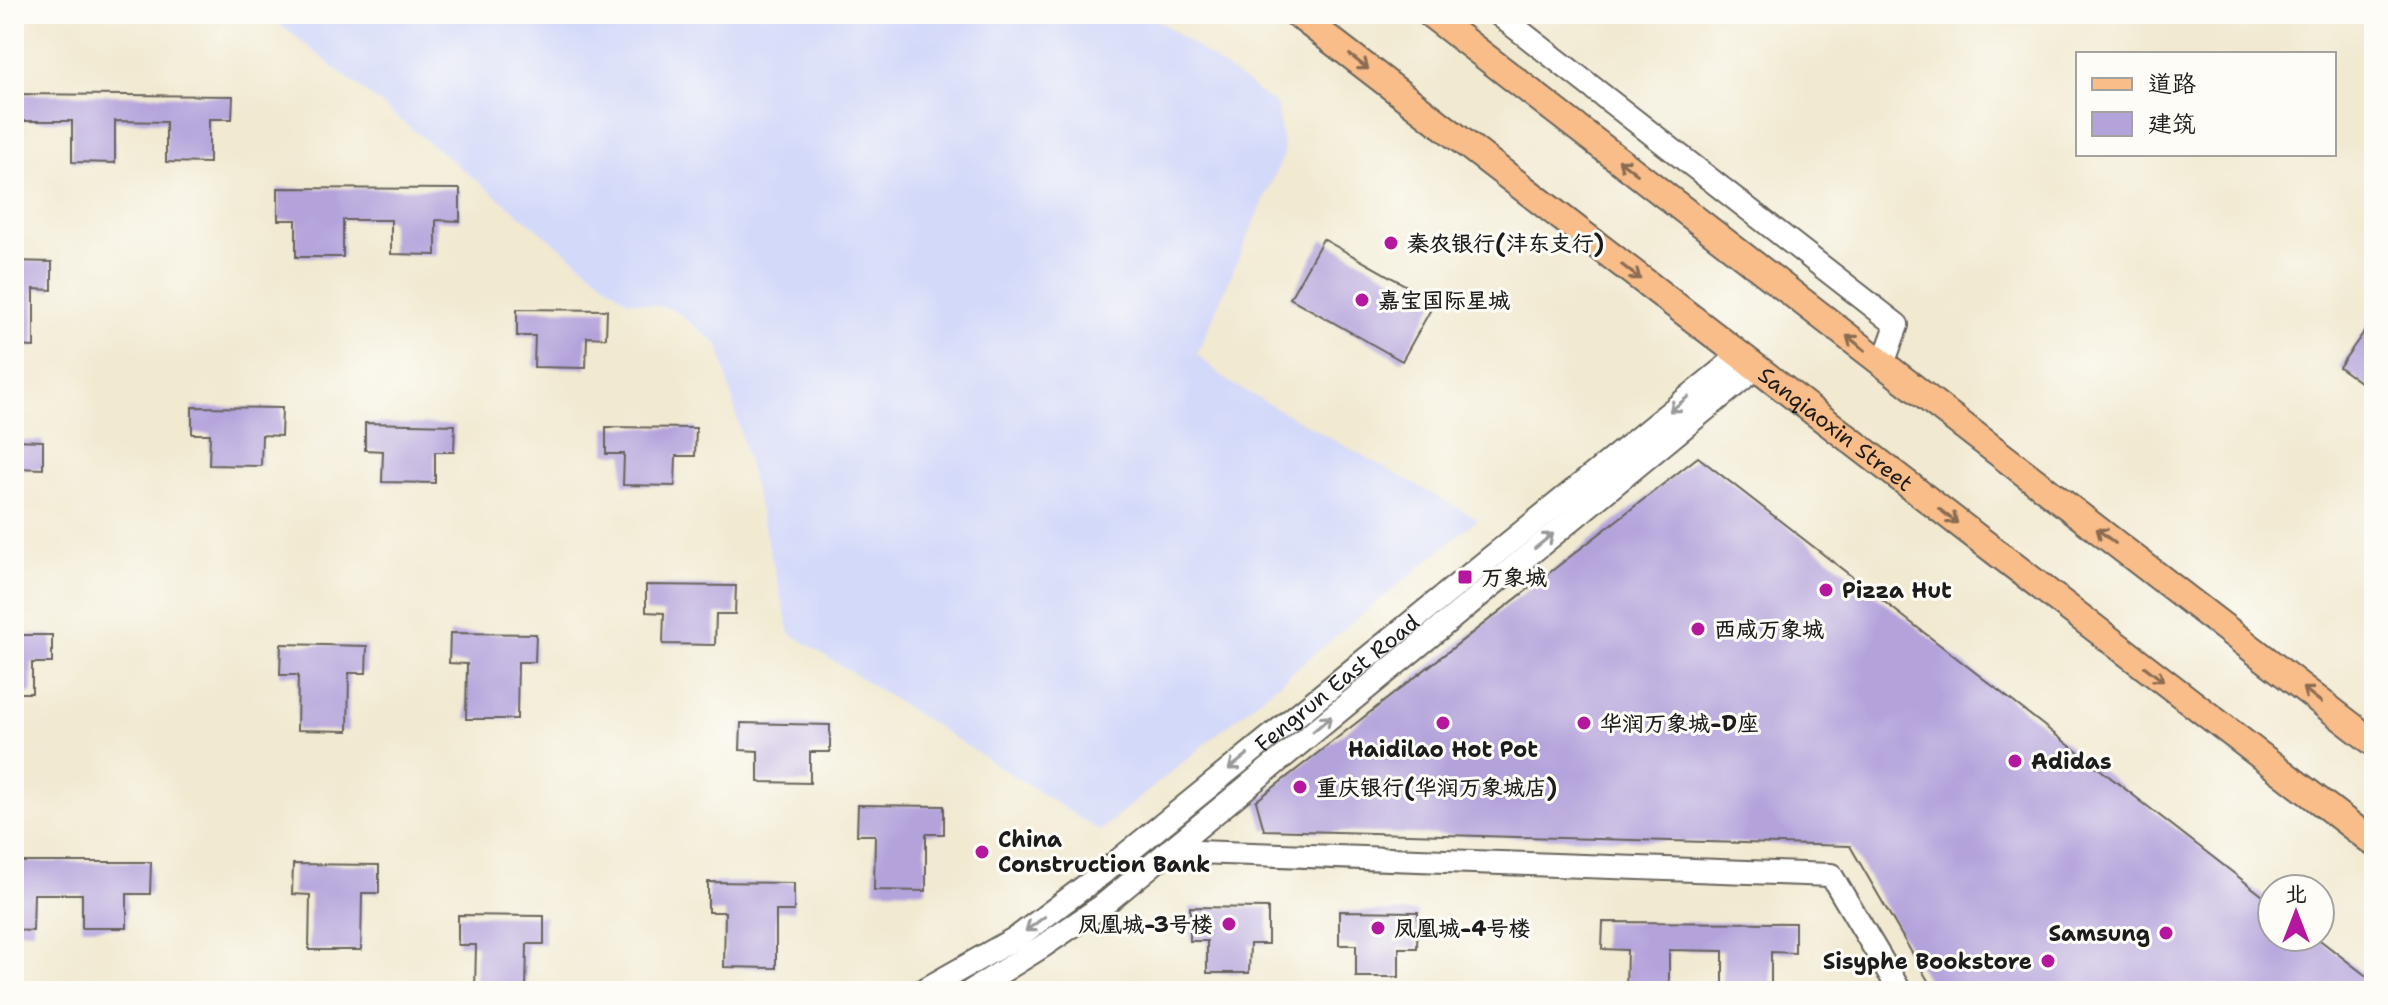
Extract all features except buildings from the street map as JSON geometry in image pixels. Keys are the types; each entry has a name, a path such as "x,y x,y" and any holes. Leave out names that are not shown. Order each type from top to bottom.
{"main road":[{"name":"Sanqiaoxin Street","path":"1297,14 2374,843"},
{"path":"1430,14 2374,743"}],"street":[{"path":"1498,14 1897,325 1883,364"},
{"name":"Fengrun East Road","path":"971,991 1102,906 1748,362"},
{"name":"Fengrun East Road","path":"922,991 1019,936 1104,872 1748,362"},
{"path":"1168,851 1831,875 1900,991"}],"shaded area":[{"path":"267,14 1150,14 1277,105 1284,154 1197,354 1229,382 1478,519 1100,831 790,633 719,345 673,309 627,300"}],"place":[{"name":"秦农银行(沣东支行)","path":"1391,243"},
{"name":"嘉宝国际星城","path":"1362,300"},
{"name":"万象城","path":"1465,577"},
{"name":"Pizza Hut","path":"1826,590"},
{"name":"西咸万象城","path":"1698,629"},
{"name":"Haidilao Hot Pot","path":"1443,723"},
{"name":"华润万象城-D座","path":"1584,723"},
{"name":"Adidas","path":"2015,761"},
{"name":"重庆银行(华润万象城店)","path":"1300,787"},
{"name":"China Construction Bank","path":"982,852"},
{"name":"凤凰城-3号楼","path":"1229,924"},
{"name":"凤凰城-4号楼","path":"1378,928"},
{"name":"Samsung","path":"2166,933"},
{"name":"Sisyphe Bookstore","path":"2048,961"}]}
